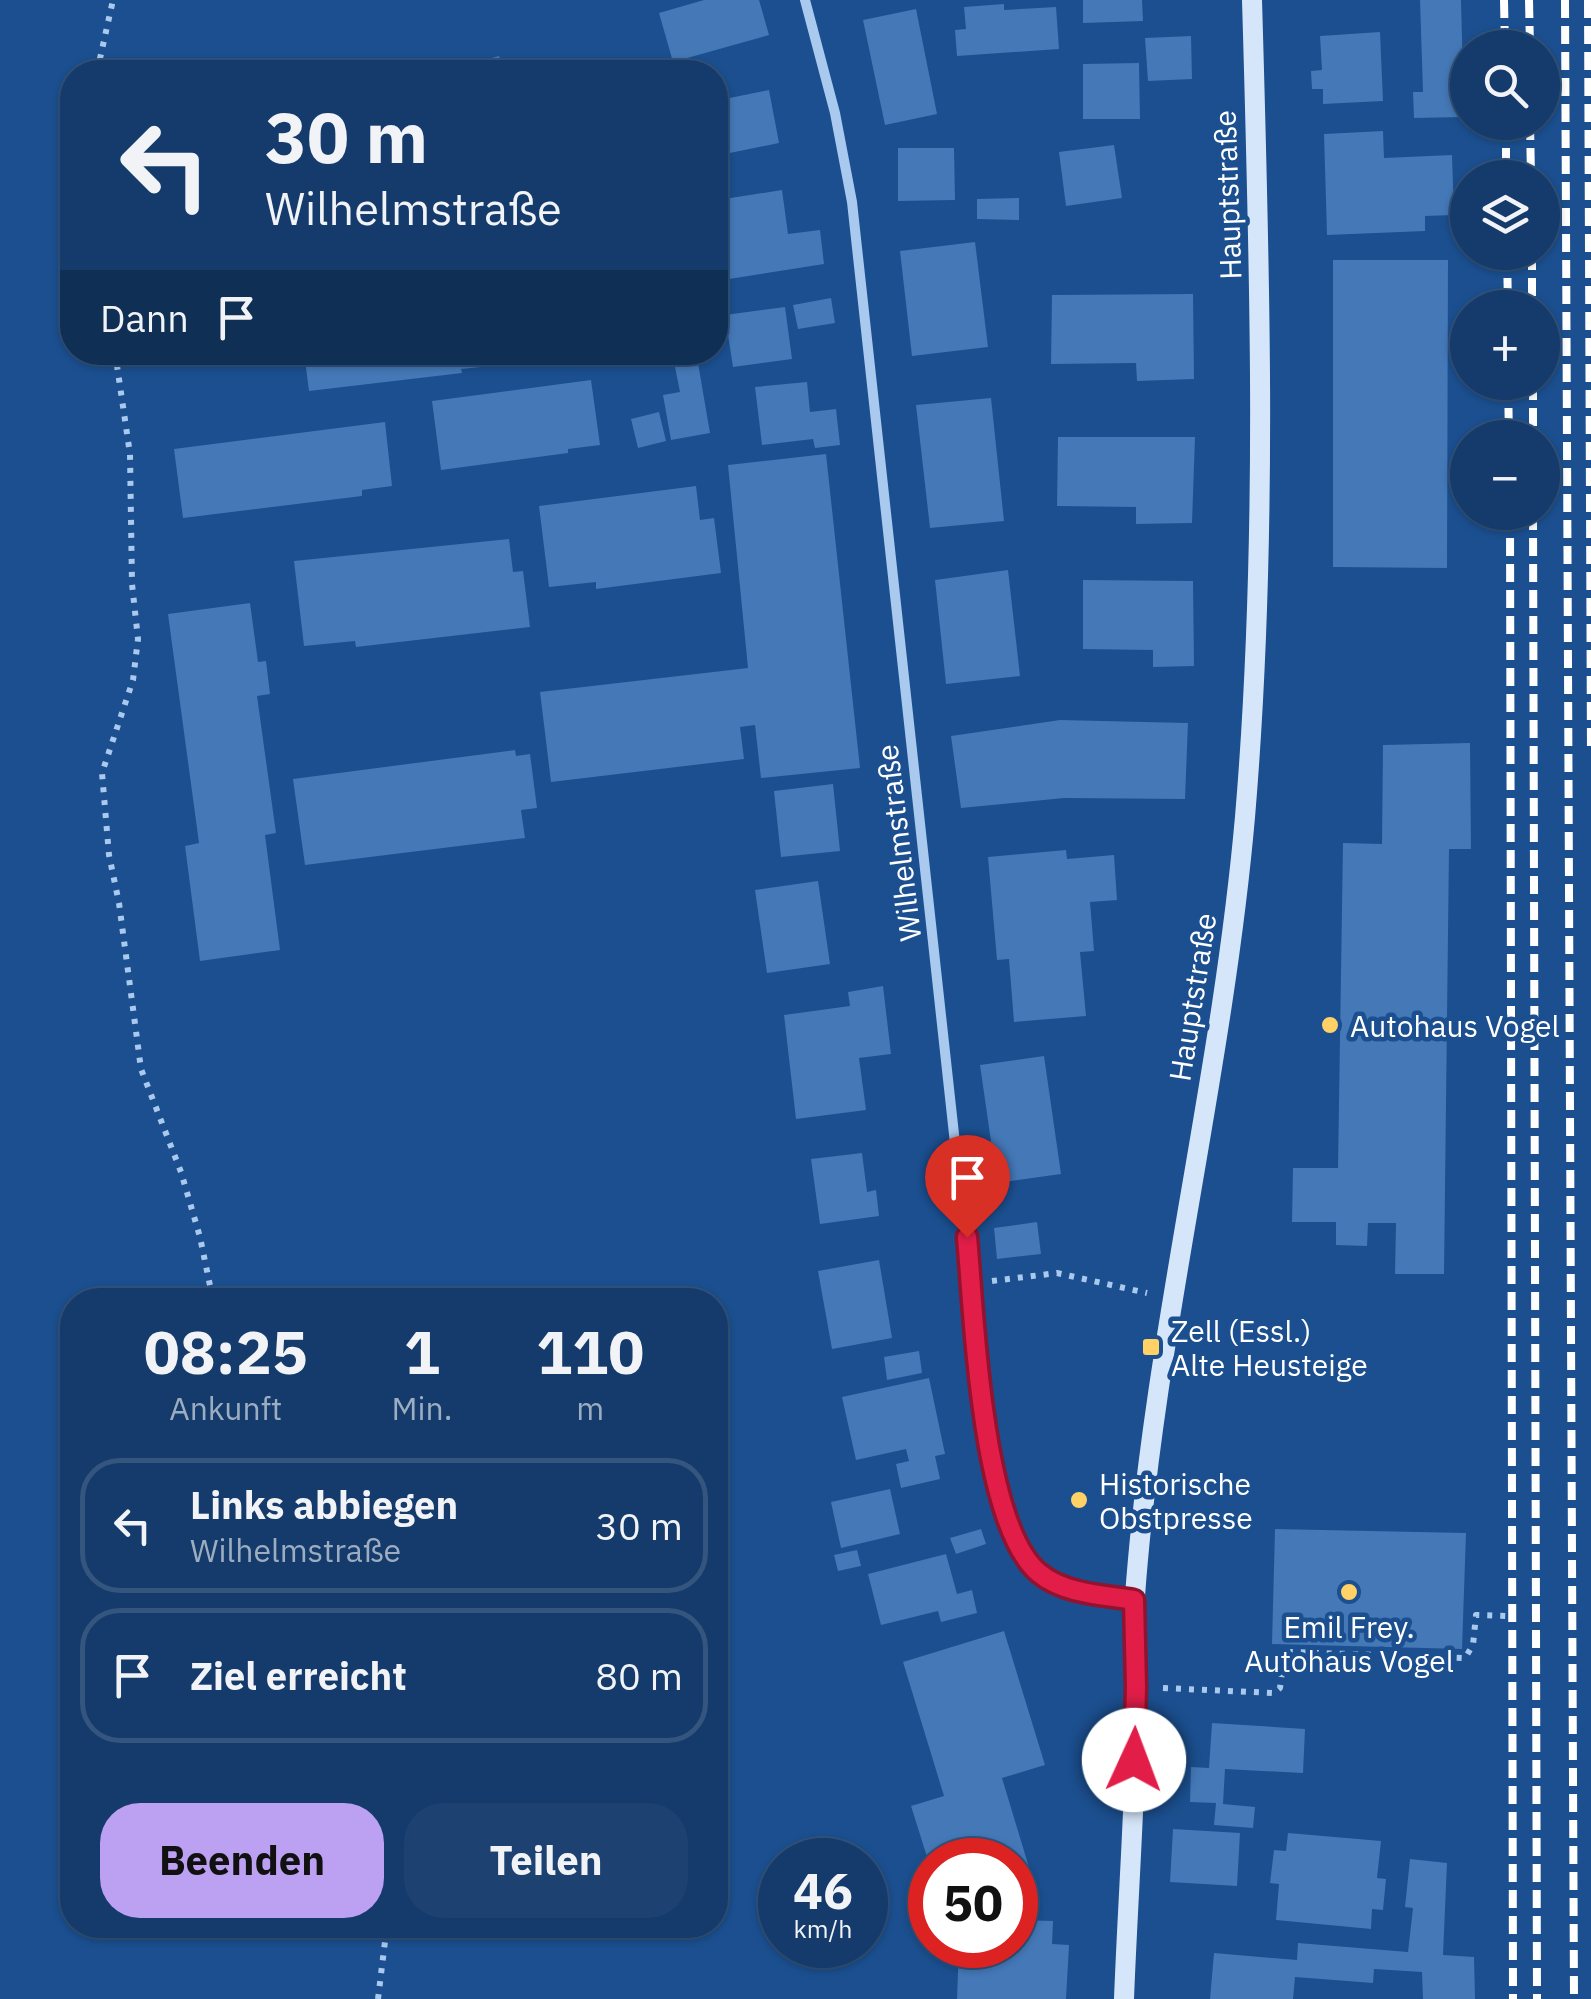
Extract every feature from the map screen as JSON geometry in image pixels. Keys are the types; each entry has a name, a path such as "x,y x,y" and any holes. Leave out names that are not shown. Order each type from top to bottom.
{"main road":[{"name":"Hauptstraße","path":"1124,1999 1136,1687 1134,1600 1174,1298 1228,974 1252,711 1261,436 1252,0"}],"street":[{"name":"Wilhelmstraße","path":"806,0 836,113 852,202 987,1430 1004,1506 1015,1540 1028,1562 1047,1579 1070,1589 1134,1600"}],"path":[{"path":"100,60 113,0"},
{"path":"117,365 130,454 132,584 138,639 133,680 102,773 108,855 119,903 142,1068 186,1188 210,1288"},
{"path":"971,1284 1057,1274 1174,1298"},
{"path":"1136,1687 1274,1693 1280,1688 1284,1656 1291,1652 1465,1658 1473,1646 1476,1616 1508,1616"},
{"path":"378,1999 385,1938"}],"building":[{"path":"704,0 759,0 769,35 672,60 659,13"},
{"path":"1083,0 1142,0 1143,21 1083,23"},
{"path":"1420,0 1461,0 1462,30 1450,30 1450,117 1414,118 1413,92 1423,92"},
{"path":"1004,4 1004,10 1056,7 1059,49 957,56 955,30 966,29 964,7"},
{"path":"916,9 937,114 885,125 863,20"},
{"path":"1380,32 1383,101 1323,104 1323,89 1312,89 1311,71 1322,70 1320,36"},
{"path":"1191,36 1192,79 1148,81 1145,38"},
{"path":"1139,63 1140,119 1083,119 1083,64"},
{"path":"769,90 779,143 728,153 728,98"},
{"path":"1383,131 1384,158 1452,155 1450,215 1425,216 1425,231 1327,235 1324,134"},
{"path":"1114,145 1122,198 1066,206 1059,152"},
{"path":"898,148 954,148 955,200 898,201"},
{"path":"782,190 788,234 820,230 824,264 729,279 728,198"},
{"path":"1019,198 1019,220 977,219 977,199"},
{"path":"975,242 988,347 912,356 900,251"},
{"path":"1333,260 1448,260 1447,568 1333,567"},
{"path":"1193,294 1194,379 1137,381 1136,363 1051,364 1052,295"},
{"path":"831,298 835,323 798,329 793,305"},
{"path":"785,307 792,359 733,367 728,315"},
{"path":"306,365 491,365 461,369 462,373 309,391"},
{"path":"698,365 710,433 671,440 663,395 680,392 675,367"},
{"path":"591,380 600,445 441,470 432,401"},
{"path":"807,382 810,412 836,409 840,445 815,448 813,439 762,445 755,387"},
{"path":"991,398 1004,521 930,528 916,405"},
{"path":"659,412 666,441 638,448 631,419"},
{"path":"385,422 392,486 362,490 362,496 183,518 174,449"},
{"path":"1058,437 1195,437 1192,523 1136,524 1136,507 1057,506"},
{"path":"826,454 860,768 761,778 755,725 740,727 744,759 551,782 540,692 748,668 728,465"},
{"path":"696,486 700,520 714,518 721,573 596,589 596,582 549,587 539,506"},
{"path":"509,539 513,572 523,571 530,627 356,647 355,641 304,646 294,561"},
{"path":"1008,570 1020,676 946,684 935,580"},
{"path":"1083,580 1193,581 1194,666 1153,667 1153,650 1083,649"},
{"path":"250,603 258,662 266,661 270,694 257,696 276,833 265,835 280,950 200,961 185,846 199,843 168,614"},
{"path":"1060,720 1188,723 1185,799 1064,798 961,808 951,736"},
{"path":"1470,743 1471,849 1449,849 1444,1274 1395,1274 1396,1223 1368,1223 1367,1246 1336,1245 1336,1222 1292,1222 1293,1168 1338,1168 1343,843 1382,844 1383,745"},
{"path":"515,750 516,756 530,754 537,808 521,810 525,838 305,865 293,779"},
{"path":"833,784 840,851 781,857 774,791"},
{"path":"1066,850 1067,859 1114,855 1117,900 1090,902 1094,951 1080,952 1086,1016 1014,1022 1009,959 997,960 988,857"},
{"path":"818,881 830,964 767,973 755,890"},
{"path":"883,986 891,1054 859,1058 866,1110 796,1119 784,1015 850,1006 848,992"},
{"path":"1044,1056 1061,1174 997,1183 980,1065"},
{"path":"862,1153 867,1192 876,1190 879,1216 820,1224 811,1159"},
{"path":"1037,1222 1041,1254 997,1259 994,1228"},
{"path":"879,1260 892,1338 832,1349 818,1271"},
{"path":"919,1351 922,1373 887,1380 884,1357"},
{"path":"929,1378 945,1454 935,1456 940,1479 901,1488 896,1464 909,1461 906,1449 856,1460 842,1397"},
{"path":"890,1489 900,1534 841,1548 831,1502"},
{"path":"981,1529 986,1544 956,1554 950,1538"},
{"path":"1275,1529 1466,1533 1462,1649 1272,1644"},
{"path":"857,1550 861,1566 838,1571 834,1555"},
{"path":"946,1554 957,1594 972,1590 977,1613 941,1622 938,1611 881,1625 868,1574"},
{"path":"1004,1631 1045,1765 1002,1778 1020,1838 921,1838 911,1806 944,1796 903,1662"},
{"path":"1212,1723 1305,1729 1303,1773 1225,1769 1223,1804 1255,1807 1253,1828 1214,1825 1216,1803 1190,1802 1191,1767 1209,1768"},
{"path":"1173,1829 1240,1833 1237,1886 1170,1882"},
{"path":"1288,1833 1381,1841 1377,1878 1386,1879 1383,1910 1372,1909 1371,1929 1276,1920 1279,1884 1270,1883 1274,1850 1286,1851"},
{"path":"1410,1859 1447,1863 1443,1955 1474,1957 1475,1999 1423,1999 1422,1972 1374,1969 1373,1983 1295,1977 1293,1999 1210,1999 1214,1953 1297,1960 1298,1943 1408,1952 1413,1908 1405,1907"},
{"path":"1038,1921 1053,1921 1052,1944 1069,1945 1066,1999 957,1999 958,1968 1038,1968"}],"railway":[{"path":"1504,0 1505,30"},
{"path":"1529,0 1530,30"},
{"path":"1565,0 1574,1999"},
{"path":"1588,0 1591,753"},
{"path":"1506,140 1506,160"},
{"path":"1530,140 1531,160"},
{"path":"1507,270 1508,290"},
{"path":"1532,270 1532,290"},
{"path":"1508,400 1509,420"},
{"path":"1533,400 1533,420"},
{"path":"1510,530 1513,1999"},
{"path":"1533,530 1537,1999"}],"place":[{"name":"Autohaus Vogel","path":"1330,1025"},
{"name":"Zell (Essl.) Alte Heusteige","path":"1151,1347"},
{"name":"Historische Obstpresse","path":"1079,1500"},
{"name":"Emil Frey. Autohaus Vogel","path":"1349,1592"}],"route":[{"path":"967,1237 987,1430 1015,1540 1028,1562 1047,1579 1086,1593 1134,1600 1134,1760"}]}
